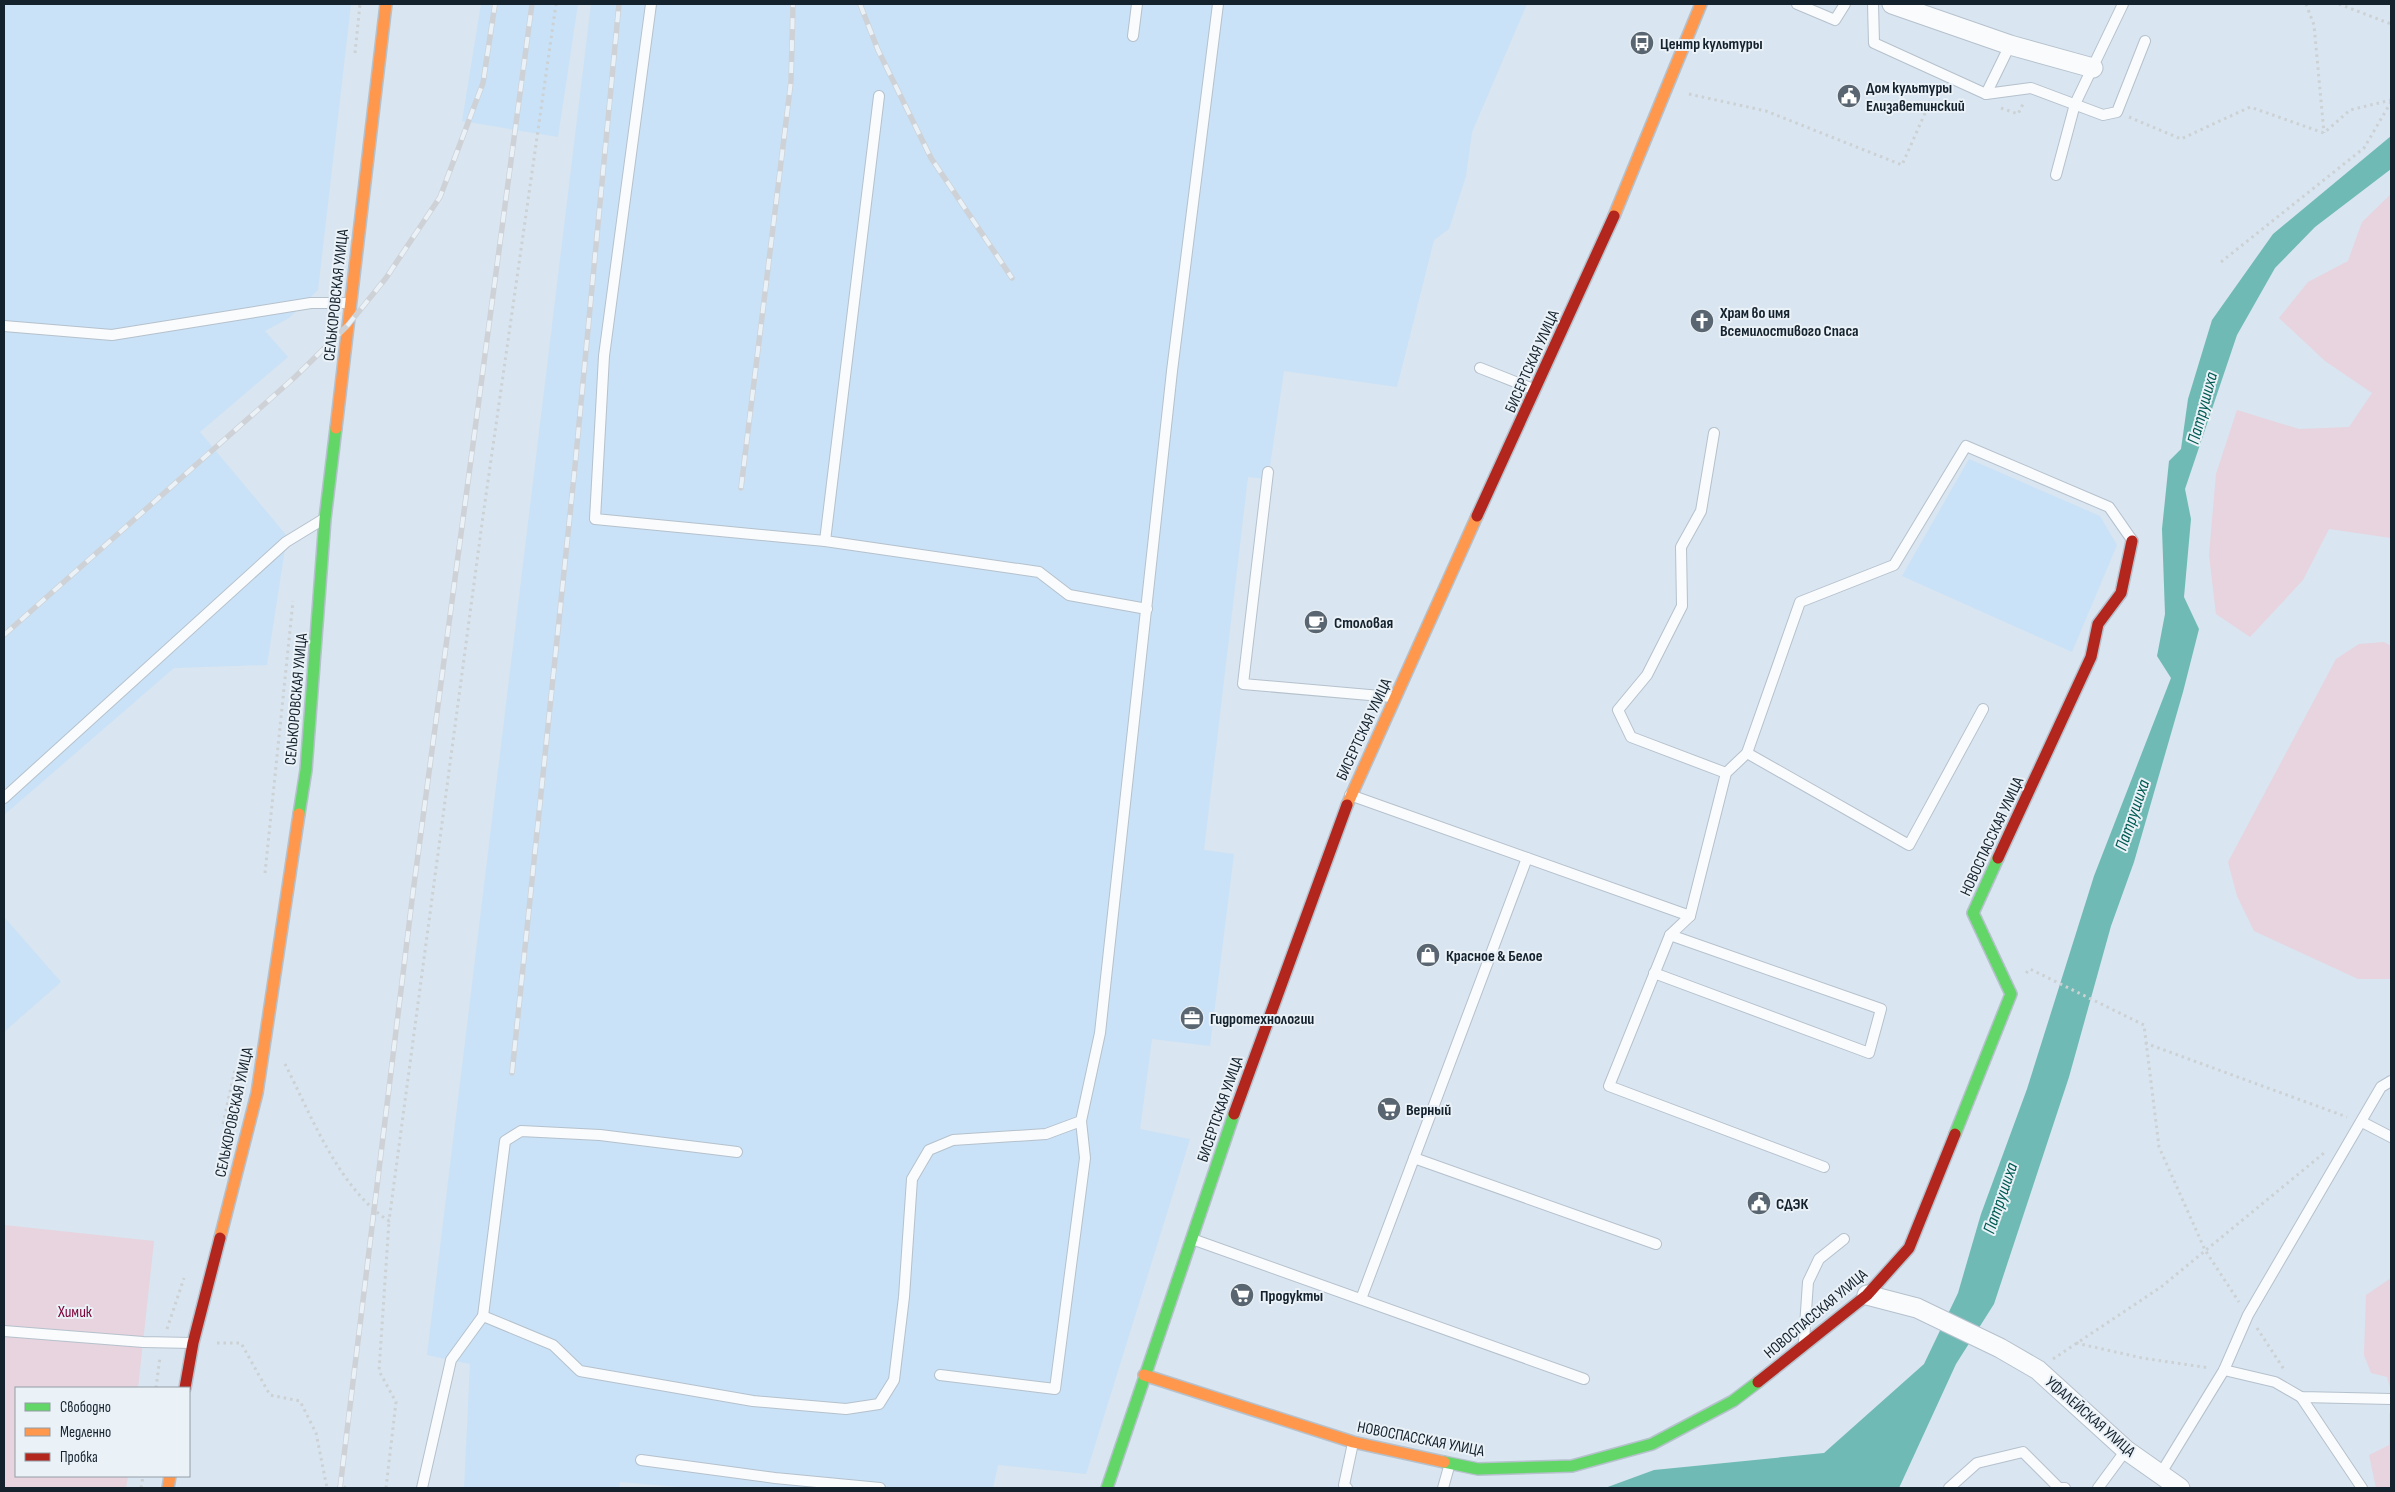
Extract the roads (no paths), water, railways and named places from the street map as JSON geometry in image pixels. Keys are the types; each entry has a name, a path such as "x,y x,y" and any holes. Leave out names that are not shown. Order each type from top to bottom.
{"main road":[{"name":"СЕЛЬКОРОВСКАЯ УЛИЦА","path":"185,1387 193,1343 257,1093 306,770 325,518 386,4"},
{"name":"БИСЕРТСКАЯ УЛИЦА","path":"1107,1488 1191,1238 1317,878 1350,795 1536,391 1616,212 1701,4"},
{"name":"НОВОСПАССКАЯ УЛИЦА","path":"1144,1375 1353,1442 1450,1463 1478,1468 1572,1466 1652,1444 1732,1401 1803,1347 1866,1295 1909,1248 2011,994 1973,913 2091,657 2098,624 2122,593 2132,541"}],"street":[{"path":"1892,4 2010,45 2093,68"},
{"name":"УФАЛЕЙСКАЯ УЛИЦА","path":"1866,1295 1917,1308 2000,1348 2038,1370 2126,1450 2180,1488"}],"lane":[{"path":"651,4 604,356 595,519 825,540 1039,572 1069,595 1147,609"},
{"path":"1133,36 1137,4"},
{"path":"940,1375 1055,1389 1085,1158 1081,1121 1100,1033 1172,371 1218,4"},
{"path":"1797,4 1835,20 1845,4"},
{"path":"1873,4 1874,43 1986,94 2031,88 2103,116 2116,112 2145,41"},
{"path":"2056,175 2075,104 2123,4"},
{"path":"1986,94 2010,45"},
{"path":"825,540 879,96"},
{"path":"4,326 112,335 311,303 350,303"},
{"path":"1480,368 1536,391"},
{"path":"1714,433 1701,511 1682,547 1682,606 1647,675 1618,710 1631,737 1726,773"},
{"path":"1824,1167 1609,1086 1670,935 1690,916 1726,773 1747,753 1800,602 1894,565 1966,446 2109,507 2132,541"},
{"path":"1268,472 1243,684 1396,697"},
{"path":"4,798 286,542 325,518"},
{"path":"1747,753 1909,845 1983,709"},
{"path":"1350,795 1690,916"},
{"path":"1361,1299 1527,858"},
{"path":"1654,973 1869,1053 1881,1008 1670,935"},
{"path":"2161,1473 2224,1370 2248,1315 2362,1122 2381,1086 2391,1081"},
{"path":"483,1316 553,1345 580,1371 753,1401 846,1409 879,1404 894,1380 904,1297 912,1179 929,1150 953,1140 1046,1134 1081,1121"},
{"path":"2362,1122 2391,1137"},
{"path":"422,1488 451,1360 483,1316 504,1140 521,1131 600,1135 737,1152"},
{"path":"1414,1158 1656,1244"},
{"path":"1191,1238 1584,1379"},
{"path":"1803,1347 1808,1282 1819,1259 1844,1239"},
{"path":"4,1331 193,1343"},
{"path":"2224,1370 2276,1382 2301,1397 2362,1488"},
{"path":"2301,1397 2391,1399"},
{"path":"1347,1488 1344,1485 1353,1442"},
{"path":"2098,1488 2126,1450"},
{"path":"1949,1488 1977,1464 2023,1452 2059,1488 2065,1488"},
{"path":"641,1460 775,1483 880,1488"},
{"path":"1443,1488 1450,1463"}],"water":[{"name":"Патрушиха","path":"2391,136 2391,169 2315,227 2275,268 2237,335 2185,489 2191,519 2184,597 2199,629 2183,692 2134,862 2111,926 2069,1077 1994,1304 1956,1364 1899,1488 1605,1488 1654,1470 1824,1453 1924,1364 1958,1293 1981,1214 2027,1089 2094,876 2171,678 2157,656 2165,614 2162,529 2169,461 2181,449 2188,399 2212,320 2273,234"}],"railway":[{"path":"4,635 295,377 348,325 386,278 440,197 483,83 495,4"},
{"path":"340,1488 413,892 532,4"},
{"path":"512,1073 575,466 619,4"},
{"path":"741,488 791,81 793,4"},
{"path":"860,4 878,50 931,158 1012,278"}],"place":[{"name":"Центр культуры","path":"1642,43"},
{"name":"Дом культуры Елизаветинский","path":"1849,96"},
{"name":"Храм во имя Всемилостивого Спаса","path":"1702,321"},
{"name":"Столовая","path":"1316,622"},
{"name":"Красное & Белое","path":"1428,955"},
{"name":"Гидротехнологии","path":"1192,1018"},
{"name":"Верный","path":"1389,1109"},
{"name":"СДЭК","path":"1759,1203"},
{"name":"Продукты","path":"1242,1295"}],"park label":[{"name":"Химик","path":"75,1311"}]}
